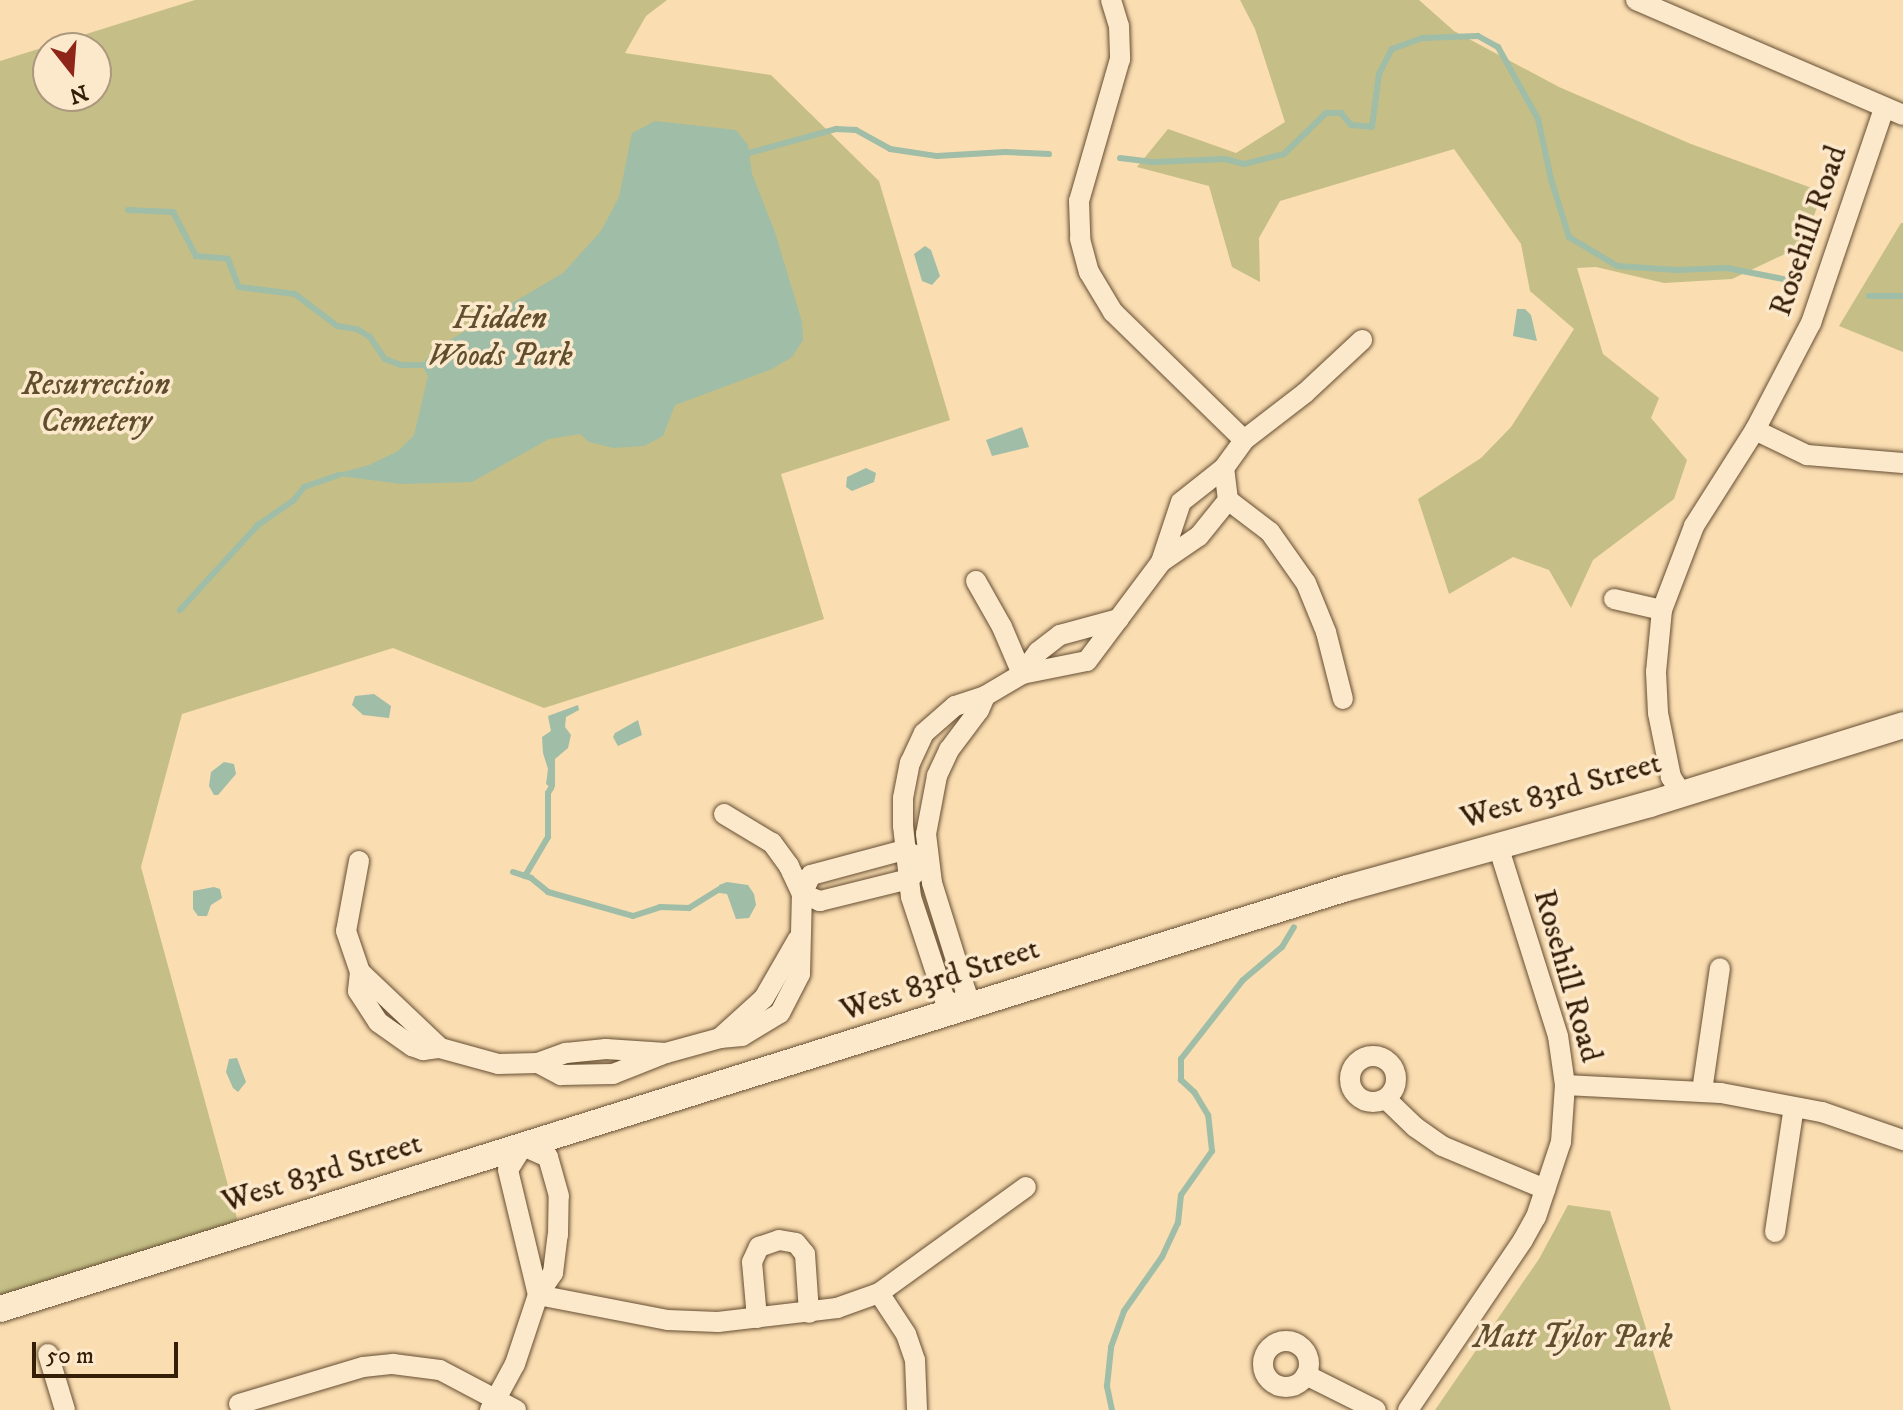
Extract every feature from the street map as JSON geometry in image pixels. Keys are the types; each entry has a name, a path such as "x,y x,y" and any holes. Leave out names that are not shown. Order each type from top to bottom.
{"street":[{"path":"1111,0 1119,26 1120,59 1079,201 1080,239 1089,272 1113,312 1244,440"},
{"name":"Rosehill Road","path":"1636,0 1681,22 1856,92 1893,111 1811,323 1755,430 1694,526 1662,610 1656,672 1658,713 1671,777 1680,791"},
{"path":"985,696 979,710 949,750 937,776 926,834 928,861 966,992 961,1006 945,1000 909,879 904,850 903,798 910,763 924,733 955,706 985,696 1022,674 1087,661 1161,562 1181,502 1224,468 1244,440 1305,393 1362,340"},
{"path":"1755,430 1807,455 1903,463"},
{"path":"1224,468 1228,500 1270,532 1306,583 1326,632 1343,699"},
{"path":"1161,562 1199,536 1228,500"},
{"path":"976,581 1002,627 1022,674"},
{"path":"1614,599 1662,610"},
{"path":"1022,674 1038,652 1060,635 1119,619"},
{"name":"West 83rd Street","path":"0,1309 1332,892 1650,804 1680,791 1903,725"},
{"path":"724,814 772,843 789,866 802,894 820,901 909,879 928,861"},
{"name":"Rosehill Road","path":"1498,846 1558,1036 1565,1085 1702,1091 1794,1107 1859,1123 1903,1140"},
{"path":"359,861 346,931 360,972 440,1048 498,1064 538,1063 566,1053 606,1049 666,1053 720,1038 764,998 798,939 802,894 811,875 904,850 928,861"},
{"path":"1702,1091 1720,968"},
{"path":"1408,1410 1523,1240 1561,1142 1565,1085"},
{"path":"1386,1099 1415,1127 1442,1146 1545,1189"},
{"path":"1775,1232 1794,1107"},
{"path":"494,1404 515,1364 538,1295 553,1273 559,1196 548,1157 523,1146 508,1170 538,1295"},
{"path":"538,1295 668,1320 718,1322 837,1308 879,1293 1026,1187"},
{"path":"757,1318 752,1262 759,1247 779,1240 796,1243 805,1254 809,1313"},
{"path":"879,1293 893,1310 915,1360 919,1385 917,1410"},
{"path":"48,1354 65,1410"},
{"path":"239,1404 363,1367 393,1364 440,1370 494,1404 516,1410"},
{"path":"1306,1375 1376,1410"}],"green space":[{"name":"Hidden Woods Park","path":"195,0 667,0 646,16 625,53 771,75 879,181 950,420 781,474 824,619 544,708 393,648 182,714 141,867 238,1222 0,1296 0,61 32,51 32,112 112,112 112,32 93,32"},
{"path":"1240,0 1419,0 1454,31 1559,87 1691,144 1823,192 1802,246 1732,279 1664,283 1596,267 1577,268 1603,354 1659,398 1651,418 1687,460 1674,499 1593,560 1571,608 1549,570 1513,557 1449,594 1418,499 1481,458 1511,427 1574,329 1530,291 1521,244 1454,149 1280,201 1259,238 1260,282 1232,267 1209,186 1137,167 1168,129 1236,153 1285,122 1255,29"},
{"path":"1903,223 1903,352 1839,326"},
{"name":"Matt Tylor Park","path":"1568,1205 1610,1211 1671,1410 1435,1410 1539,1259"}],"shaded area":[{"path":"655,121 736,130 748,145 752,174 775,232 802,322 803,340 792,357 772,369 675,405 663,436 644,446 614,448 589,442 580,434 549,439 472,482 402,484 332,475 369,465 398,451 414,435 428,376 422,365 433,350 563,273 601,231 619,197 632,133"},
{"path":"925,246 931,250 940,276 932,285 922,281 914,254"},
{"path":"1517,309 1525,309 1531,315 1537,341 1513,336"},
{"path":"1022,427 1029,447 992,456 986,440"},
{"path":"866,468 876,473 874,482 852,491 846,487 847,477"},
{"path":"374,694 391,706 389,718 363,715 352,705 355,696"},
{"path":"578,705 579,710 566,717 565,727 571,735 568,748 555,759 555,787 551,788 546,784 548,769 542,737 551,731 548,716"},
{"path":"638,720 642,735 618,746 613,737 615,733"},
{"path":"224,762 234,764 236,774 218,795 214,795 209,786 211,772"},
{"path":"727,882 748,885 754,894 756,905 749,918 736,919 727,894 719,893 719,885"},
{"path":"214,887 220,889 222,898 211,905 207,916 198,916 193,909 193,891"},
{"path":"237,1058 246,1082 238,1092 226,1072 229,1059"}],"waterway":[{"path":"1120,158 1155,162 1225,159 1244,164 1284,154 1326,113 1341,113 1351,125 1372,127 1379,74 1392,49 1423,38 1478,36 1498,47 1538,119 1551,179 1569,237 1617,266 1677,270 1727,268 1783,279"},
{"path":"742,155 836,129 856,130 890,149 937,156 1005,152 1049,154"},
{"path":"128,210 173,212 196,256 228,259 239,287 295,294 337,326 357,329 370,337 385,359 401,365 428,365"},
{"path":"1869,296 1903,296"},
{"path":"180,610 258,525 294,500 304,487 339,475"},
{"path":"525,876 548,837 548,793 551,788"},
{"path":"513,872 531,878 548,892 633,916 660,907 689,908 719,889"},
{"path":"1112,1410 1107,1386 1111,1347 1124,1311 1162,1257 1178,1223 1181,1195 1212,1151 1208,1115 1194,1092 1181,1080 1181,1059 1243,980 1282,947 1294,927"}],"park label":[{"name":"Resurrection Cemetery","path":"96,404"}]}
